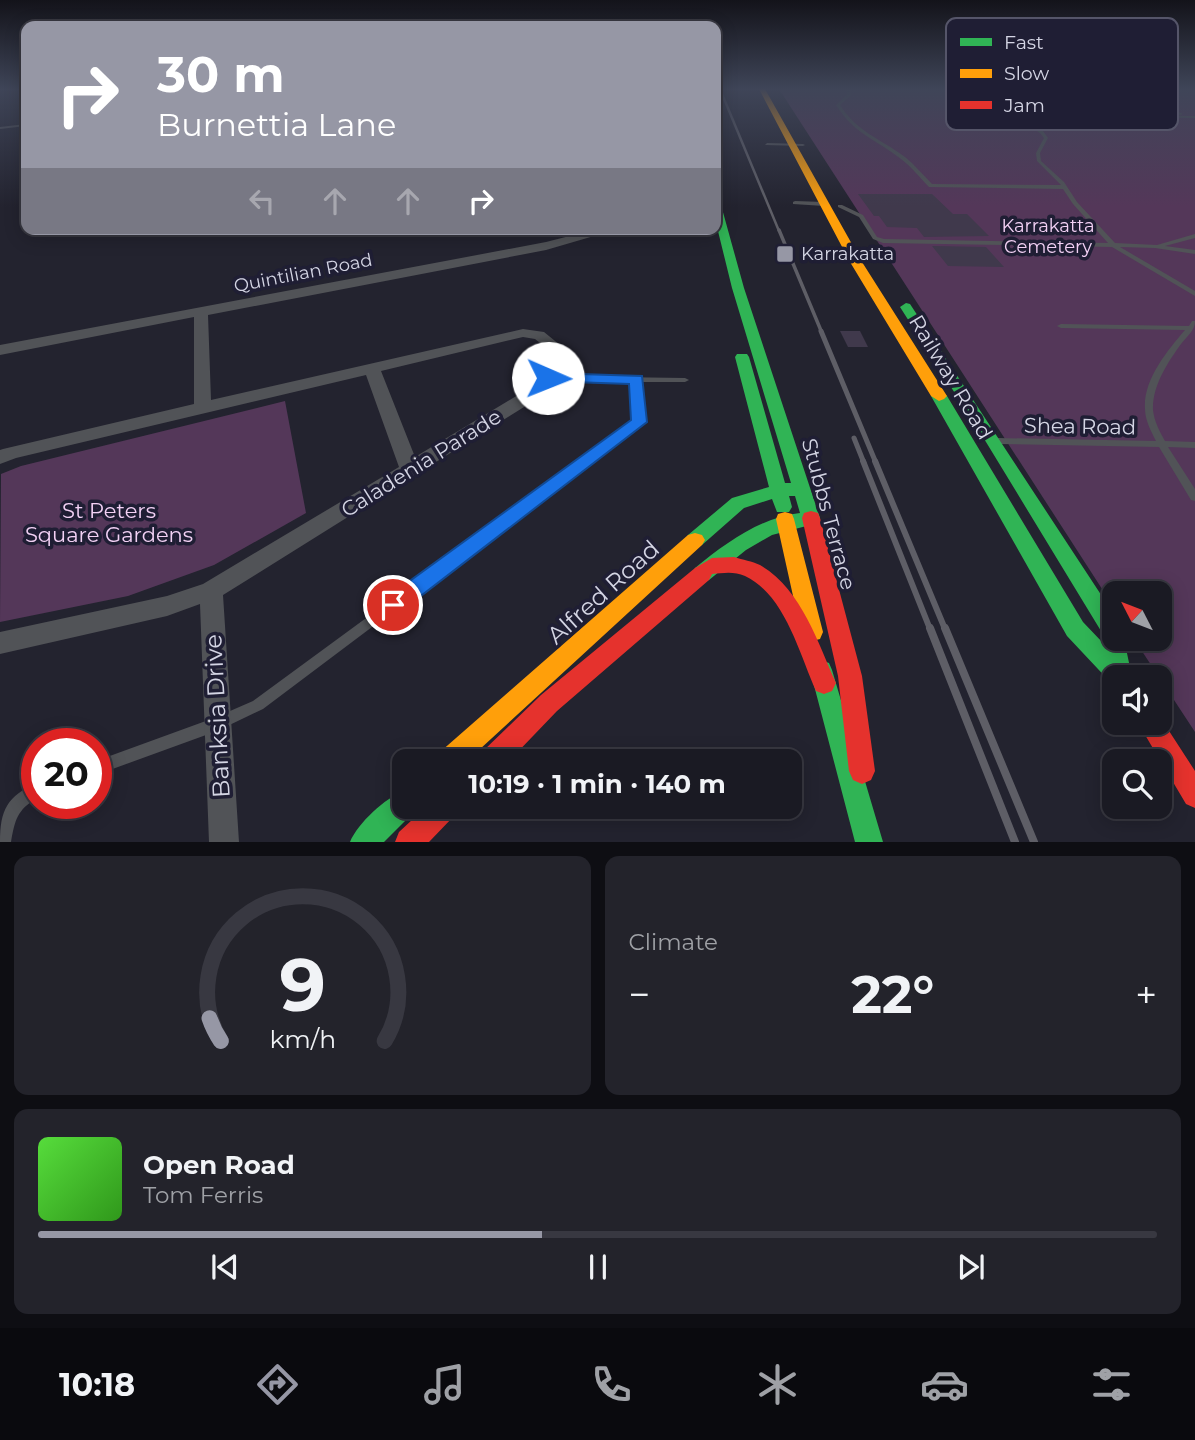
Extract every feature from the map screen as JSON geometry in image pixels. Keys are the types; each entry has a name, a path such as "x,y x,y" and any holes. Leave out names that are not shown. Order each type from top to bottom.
{"main road":[{"name":"Railway Road","path":"787,128 798,145"},
{"name":"Railway Road","path":"789,128 832,205 891,286 980,441 1075,629 1109,665"},
{"name":"Railway Road","path":"832,205 856,262 1111,629 1118,665"},
{"name":"Stubbs Terrace","path":"721,226 738,288 803,489 850,676 870,842"},
{"name":"Stubbs Terrace","path":"710,235 779,490 824,683 870,842"},
{"name":"Alfred Road","path":"462,749 737,503 779,490 803,489"},
{"path":"503,749 549,704 753,534 785,519 811,518"},
{"path":"712,566 739,565 760,573 778,589 824,683"},
{"path":"1158,735 1195,795"},
{"path":"364,842 392,815"},
{"path":"410,842 433,819"}],"street":[{"name":"Quintilian Road","path":"0,350 547,246 589,235"},
{"path":"201,312 204,409"},
{"path":"0,458 10,453 523,333 539,335 552,345 548,378"},
{"path":"372,369 410,470"},
{"name":"Caladenia Parade","path":"0,643 167,606 211,591 534,393 548,378"},
{"name":"Banksia Drive","path":"211,591 224,842"}],"lane":[{"path":"857,128 863,135 901,156 931,186 1065,187"},
{"path":"1035,130 1046,138 1038,153 1039,161 1065,187 1114,246 1195,294"},
{"path":"767,144 798,145"},
{"path":"795,203 832,205 861,216 876,238 883,241 1155,246 1195,252"},
{"path":"1155,246 1195,236"},
{"path":"1061,326 1193,325"},
{"path":"1193,325 1156,378 1149,410 1162,445 1195,497"},
{"path":"548,378 685,380"},
{"path":"112,762 217,724 258,705 639,422 636,379"},
{"name":"Shea Road","path":"980,441 1195,446"},
{"path":"3,842 10,813 21,799"}],"green space":[{"name":"Karrakatta Cemetery","path":"804,128 1195,128 1195,732 1172,697 1172,665 1151,665 1142,651 1172,651 1172,581 1102,581 1102,589"},
{"name":"St Peters Square Gardens","path":"285,401 306,513 214,565 128,596 0,622 1,474 21,466"}],"building":[{"path":"858,194 932,194 953,214 967,214 989,236 924,237 917,228 887,227 879,216 874,216"},
{"path":"932,246 986,247 1004,267 948,266"},
{"path":"840,331 860,331 868,347 848,347"}],"railway":[{"path":"736,128 779,231"},
{"path":"779,230 822,333"},
{"path":"821,331 876,463"},
{"path":"854,438 864,463"},
{"path":"863,461 930,629"},
{"path":"875,461 945,629"},
{"path":"930,628 1015,842"},
{"path":"945,628 1034,842"}],"traffic: fast":[{"path":"702,574 726,554 765,530 794,520 811,518 738,288 721,224"},
{"path":"906,307 994,441 1111,629 1118,665"},
{"path":"742,357 783,507"},
{"path":"939,396 1075,629 1110,665"},
{"path":"695,540 738,503 779,490 803,489"},
{"path":"821,670 869,842"},
{"path":"364,842 392,815"}],"traffic: slow":[{"path":"783,128 856,262 939,396"},
{"path":"785,519 812,632"},
{"path":"462,749 695,540"}],"traffic: jam":[{"path":"811,518 850,676 862,771"},
{"path":"712,566 734,565 751,570 766,580 791,612 824,683"},
{"path":"503,749 549,703 702,574"},
{"path":"1158,735 1195,795"},
{"path":"409,842 433,819"}],"place":[{"name":"Karrakatta","path":"785,254"}],"route":[{"path":"393,605 639,422 636,379 548,378"}]}
